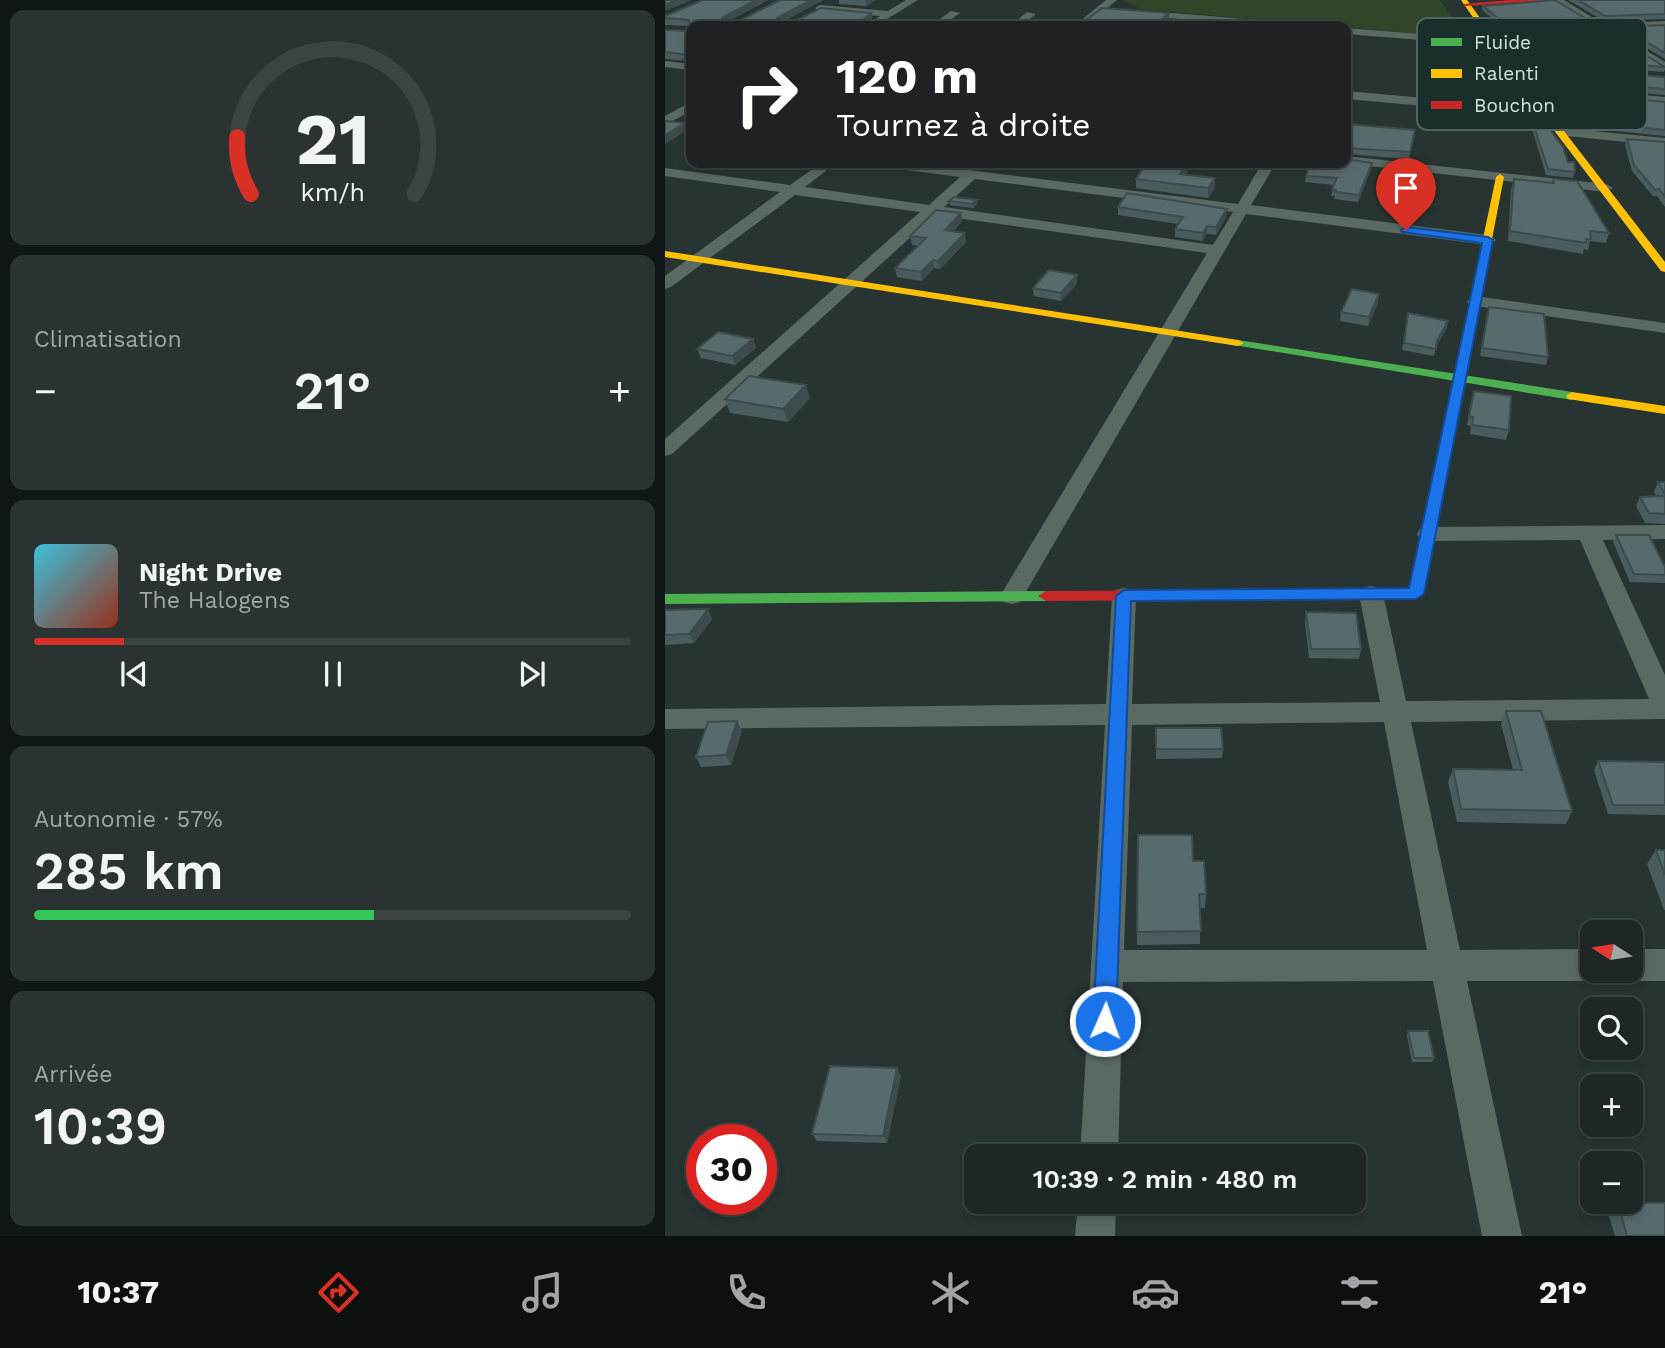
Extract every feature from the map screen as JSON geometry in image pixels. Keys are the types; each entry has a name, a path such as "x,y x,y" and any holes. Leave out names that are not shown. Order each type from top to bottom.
{"main road":[{"path":"1465,2 1549,0"},
{"path":"1465,2 1477,18"},
{"path":"1562,132 1665,268"},
{"path":"665,599 1416,594 1500,177"},
{"path":"665,254 1665,410"}],"street":[{"path":"878,21 913,0"},
{"path":"1557,0 1586,18"},
{"path":"807,2 890,14"},
{"path":"808,14 828,4"},
{"path":"1085,21 1099,10 1112,6"},
{"path":"1127,12 1185,21"},
{"path":"943,21 955,13"},
{"path":"1022,21 1031,15"},
{"path":"1647,25 1665,24"},
{"path":"1351,31 1417,37"},
{"path":"1647,56 1665,67"},
{"path":"665,64 685,66"},
{"path":"1651,77 1665,78"},
{"path":"1351,95 1417,101"},
{"path":"1647,99 1665,101"},
{"path":"665,111 685,114"},
{"path":"665,121 685,114"},
{"path":"1562,132 1665,142"},
{"path":"1351,161 1606,188"},
{"path":"668,174 686,166"},
{"path":"665,284 822,168"},
{"path":"923,168 1488,240"},
{"path":"1012,596 1266,168"},
{"path":"668,174 1217,250"},
{"path":"665,450 972,174"},
{"path":"1475,302 1665,328"},
{"path":"1428,534 1665,531"},
{"path":"665,719 1665,706 1588,532"},
{"path":"1371,594 1502,1236"},
{"path":"1100,1144 1124,596"},
{"path":"1107,966 1580,965"},
{"path":"1643,965 1665,965"},
{"path":"1095,1236 1096,1214"}],"green space":[{"path":"1124,0 1440,0 1452,18 1417,18 1417,34 1351,28 1351,21 1275,21 1140,9"}],"building":[{"path":"703,0 756,0 722,18 721,21 689,21 665,16"},
{"path":"780,0 811,0 777,18 778,21 739,21"},
{"path":"1555,0 1585,18 1498,18 1483,6"},
{"path":"1578,0 1665,0 1665,14 1605,16"},
{"path":"821,8 871,13 863,20 876,21 795,21"},
{"path":"1102,8 1169,13 1160,21 1079,21 1086,20"},
{"path":"1665,25 1665,53 1647,42 1647,26"},
{"path":"665,30 686,31 686,55 665,52"},
{"path":"1647,56 1665,67 1647,66"},
{"path":"1647,76 1665,77 1665,89 1647,87"},
{"path":"1647,100 1665,102 1665,130 1647,128"},
{"path":"665,121 685,123 665,135"},
{"path":"1351,124 1415,130 1410,152 1351,148"},
{"path":"1535,130 1550,130 1563,147 1568,162 1574,162 1575,172 1548,169"},
{"path":"1627,139 1665,142 1665,197 1659,189 1655,190 1634,165"},
{"path":"1351,160 1372,163 1359,195 1335,192 1336,190 1332,189 1337,178 1306,176 1308,168 1351,168"},
{"path":"1143,168 1184,168 1180,174 1215,178 1208,188 1136,179"},
{"path":"1514,179 1554,183 1553,179 1577,181 1609,233 1590,231 1591,239 1586,239 1586,243 1510,231"},
{"path":"1127,193 1227,209 1216,227 1207,226 1203,233 1175,229 1183,217 1118,207"},
{"path":"954,197 977,200 972,204 949,201"},
{"path":"936,210 961,213 945,230 965,233 938,261 933,260 921,272 895,268 926,238 910,236"},
{"path":"1049,270 1077,275 1061,293 1033,288"},
{"path":"1352,289 1379,294 1369,317 1341,312"},
{"path":"1489,307 1544,314 1548,357 1482,348"},
{"path":"1408,313 1448,321 1437,341 1436,349 1404,343"},
{"path":"718,332 753,339 732,356 697,349"},
{"path":"749,376 806,385 783,409 725,399"},
{"path":"1474,391 1511,396 1509,430 1472,425 1473,417 1469,416"},
{"path":"1658,482 1665,482 1665,494"},
{"path":"1665,496 1665,514 1649,513 1640,497"},
{"path":"1616,535 1649,535 1665,567 1665,575 1634,574"},
{"path":"708,609 689,634 665,635 665,610"},
{"path":"1306,612 1356,613 1361,649 1311,649"},
{"path":"1506,711 1541,711 1572,811 1461,809 1453,769 1522,770"},
{"path":"737,721 726,755 696,757 708,722"},
{"path":"1156,728 1221,728 1223,749 1156,749"},
{"path":"1598,761 1665,762 1665,805 1613,805"},
{"path":"1138,835 1192,835 1193,861 1204,861 1206,894 1199,894 1201,931 1137,932"},
{"path":"1656,850 1665,850 1665,875"},
{"path":"1408,1031 1428,1031 1434,1058 1414,1058"},
{"path":"830,1066 897,1068 883,1136 812,1134"},
{"path":"1643,1203 1665,1203 1665,1236 1627,1236 1621,1214 1643,1214"}],"traffic: fast":[{"path":"1238,343 1572,396"},
{"path":"665,599 1046,596"}],"traffic: slow":[{"path":"1464,0 1477,18"},
{"path":"1558,130 1665,269"},
{"path":"1431,518 1500,177"},
{"path":"665,254 1238,343"},
{"path":"1572,396 1665,410"}],"traffic: jam":[{"path":"1466,4 1549,0"},
{"path":"1046,596 1416,594 1431,518"}],"route":[{"path":"1105,1021 1124,596 1416,594 1488,240 1406,230"}]}
